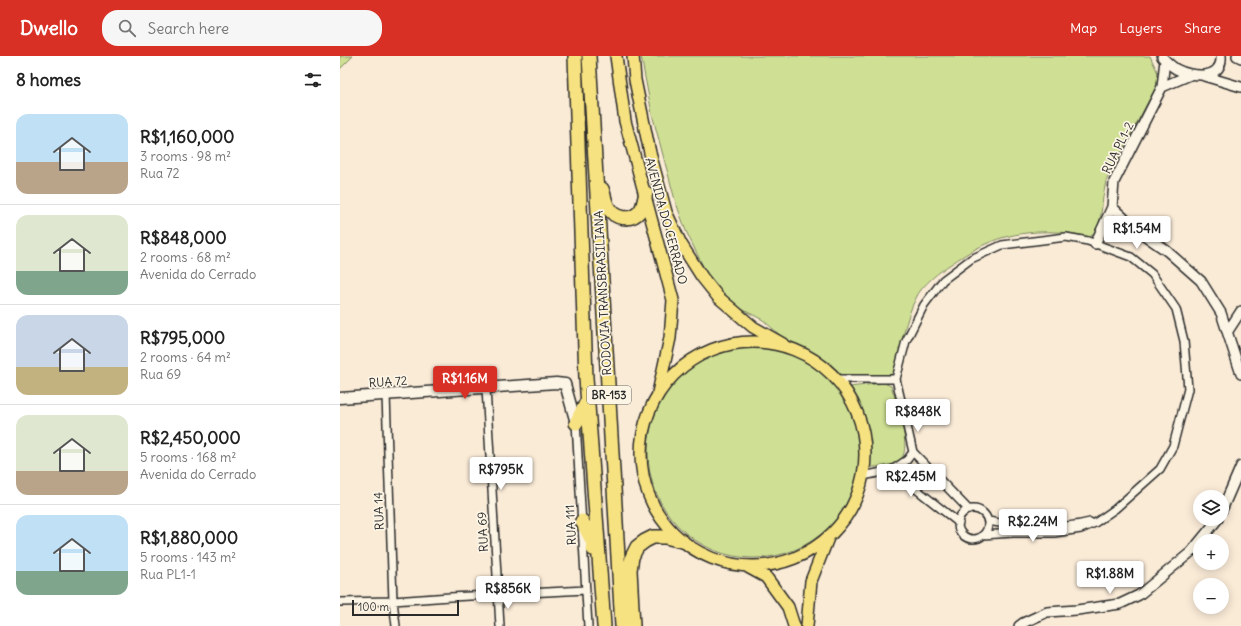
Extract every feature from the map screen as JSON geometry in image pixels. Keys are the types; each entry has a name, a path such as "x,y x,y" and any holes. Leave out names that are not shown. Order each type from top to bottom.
{"highway":[{"name":"RODOVIA TRANSBRASILIANA","path":"575,56 587,401 604,626"},
{"name":"RODOVIA TRANSBRASILIANA","path":"589,56 622,626"},
{"path":"596,164 607,207 616,216 626,219 636,216 642,207 646,193"},
{"path":"576,423 587,401"},
{"path":"582,521 592,541 601,585"},
{"path":"633,626 630,570 632,557 637,547 653,537 665,537 682,541"}],"main road":[{"name":"AVENIDA DO CERRADO","path":"616,56 625,121 646,193 673,300 670,338 658,393"},
{"name":"AVENIDA DO CERRADO","path":"633,56 634,80 650,153 666,212 681,244 702,277 718,297 753,327 820,364 843,386 857,410 864,437 865,464 863,476 846,517 828,538"},
{"path":"792,349 755,342 717,348 684,365 658,393 644,423 640,456 645,488 660,517 682,541 706,556 733,564 746,566 776,564 803,554 828,538"},
{"name":"RUA 72","path":"340,398 556,383 565,384 576,423"},
{"path":"807,626 811,581 828,538"},
{"path":"746,566 766,577 788,607 794,626"}],"street":[{"path":"1203,76 1214,72 1220,64 1220,56"},
{"path":"1237,56 1241,58"},
{"path":"1163,58 1176,69 1190,75 1203,76 1241,87"},
{"name":"RUA PL1-2","path":"1095,244 1112,207 1114,182 1162,87 1163,58"},
{"path":"1162,87 1190,75"},
{"path":"1112,207 1137,230 1166,251 1201,281 1221,313 1241,374"},
{"path":"969,510 913,452 896,379 906,341 924,305 944,280 971,259 1002,246 1066,237 1088,241 1131,257 1152,274 1176,309 1184,341 1188,389 1173,446 1160,469 1115,509 1095,523 1081,529 1054,533 983,535 968,538 961,531 959,523 962,515 973,509 983,512 988,521 983,535"},
{"path":"1228,331 1241,311"},
{"path":"835,379 896,379"},
{"name":"RUA 69","path":"486,388 500,626"},
{"name":"RUA 14","path":"386,395 393,601 396,626"},
{"name":"RUA 111","path":"576,423 588,626"},
{"path":"863,476 892,470 906,460 913,452"},
{"path":"1229,494 1241,466"},
{"path":"892,470 959,523"},
{"path":"988,521 1011,525 1054,526 1085,523 1100,519"},
{"path":"1206,534 1212,526"},
{"path":"1019,626 1047,612 1077,610 1120,604 1139,595 1193,551"},
{"path":"340,602 393,601 450,596 586,590"}],"green space":[{"path":"340,56 353,56 340,69"},
{"path":"641,56 1150,56 1158,73 1157,85 1106,181 1099,223 1094,233 1090,237 1058,232 1026,233 998,239 970,252 936,275 918,293 909,315 895,368 892,374 885,377 854,376 839,374 821,358 781,336 763,320 718,297 686,231 675,200 652,114"},
{"path":"754,346 775,348 795,354 813,364 829,377 842,393 852,411 858,431 860,452 858,473 852,493 842,511 829,527 813,540 795,550 775,556 754,558 733,556 713,550 695,540 679,527 666,511 656,493 650,473 648,452 650,431 656,411 666,393 679,377 695,364 713,354 733,348"},
{"path":"884,383 891,386 899,412 904,435 904,453 901,459 894,464 868,467 865,424 860,406 849,387"}]}
